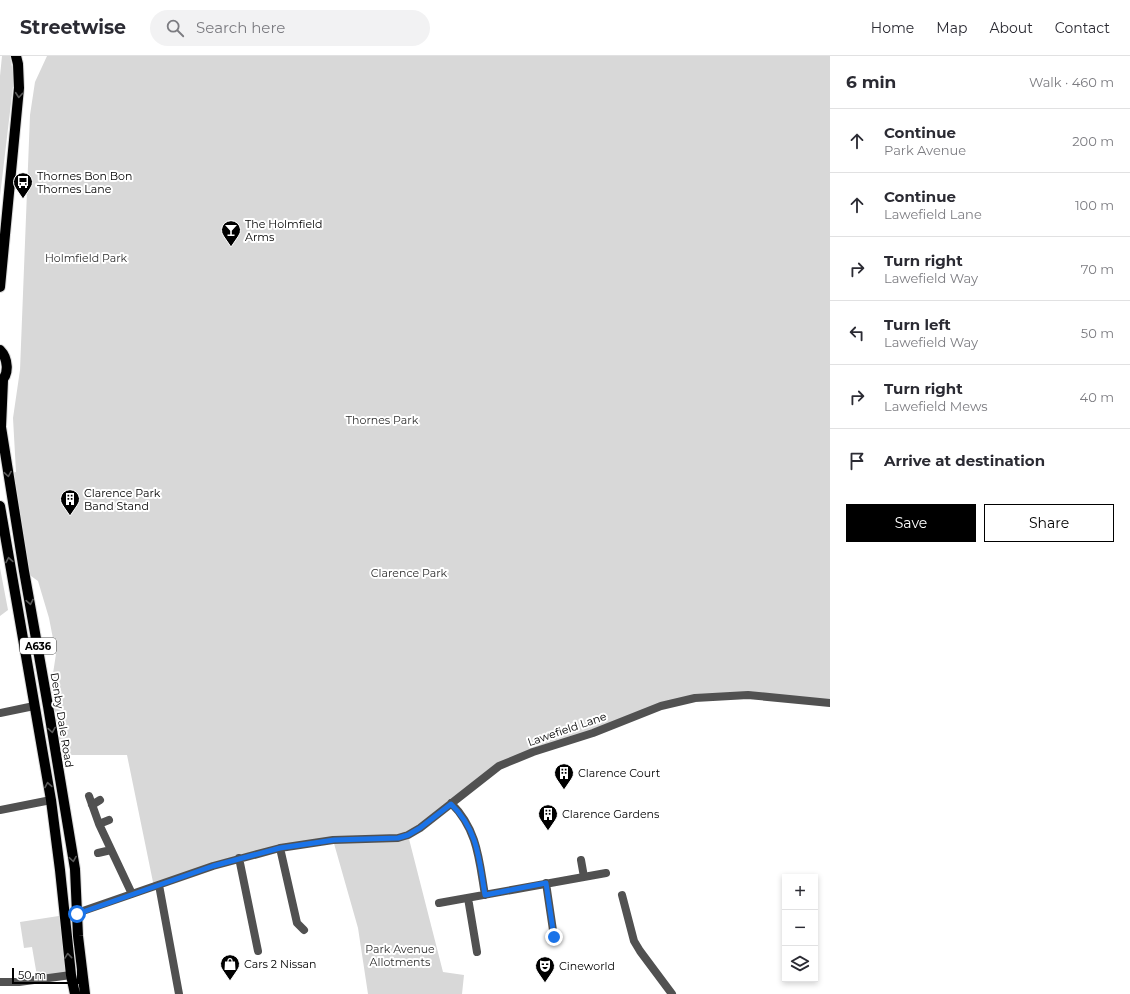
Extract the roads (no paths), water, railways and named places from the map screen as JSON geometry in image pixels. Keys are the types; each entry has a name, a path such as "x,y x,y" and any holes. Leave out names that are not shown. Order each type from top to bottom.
{"main road":[{"path":"0,287 19,88 18,64 16,56"},
{"name":"A636","path":"1,349 6,358 7,370 1,381"},
{"name":"Denby Dale Road","path":"1,381 1,427 24,572 75,869 77,914 85,994"},
{"name":"A636","path":"0,506 51,800 71,975 75,994"}],"street":[{"name":"Lawefield Lane","path":"77,914 213,866 280,848 334,840 398,838 408,835 451,804 499,766 533,752 593,733 661,706 695,698 748,695 830,703"},
{"path":"0,713 34,706"},
{"path":"89,796 99,824 132,894"},
{"path":"0,810 51,800"},
{"path":"92,805 100,800"},
{"path":"451,804 459,811 473,835 485,895"},
{"path":"99,824 109,820"},
{"path":"280,848 297,923 304,930"},
{"path":"98,854 111,850"},
{"path":"239,858 258,950"},
{"path":"581,860 584,877"},
{"path":"439,903 606,873"},
{"path":"546,883 554,937"},
{"path":"159,885 179,994"},
{"path":"622,895 634,941 672,994"},
{"path":"468,898 477,952"},
{"path":"0,982 19,982 71,975"}],"place":[{"name":"Thornes Bon Bon Thornes Lane","path":"23,199"},
{"name":"The Holmfield Arms","path":"231,247"},
{"name":"Clarence Park Band Stand","path":"70,516"},
{"name":"Clarence Court","path":"564,790"},
{"name":"Clarence Gardens","path":"548,831"},
{"name":"Cars 2 Nissan","path":"230,981"},
{"name":"Cineworld","path":"545,983"}],"park label":[{"name":"Holmfield Park","path":"86,258"},
{"name":"Thornes Park","path":"382,420"},
{"name":"Clarence Park","path":"409,573"},
{"name":"Park Avenue Allotments","path":"400,955"}]}
